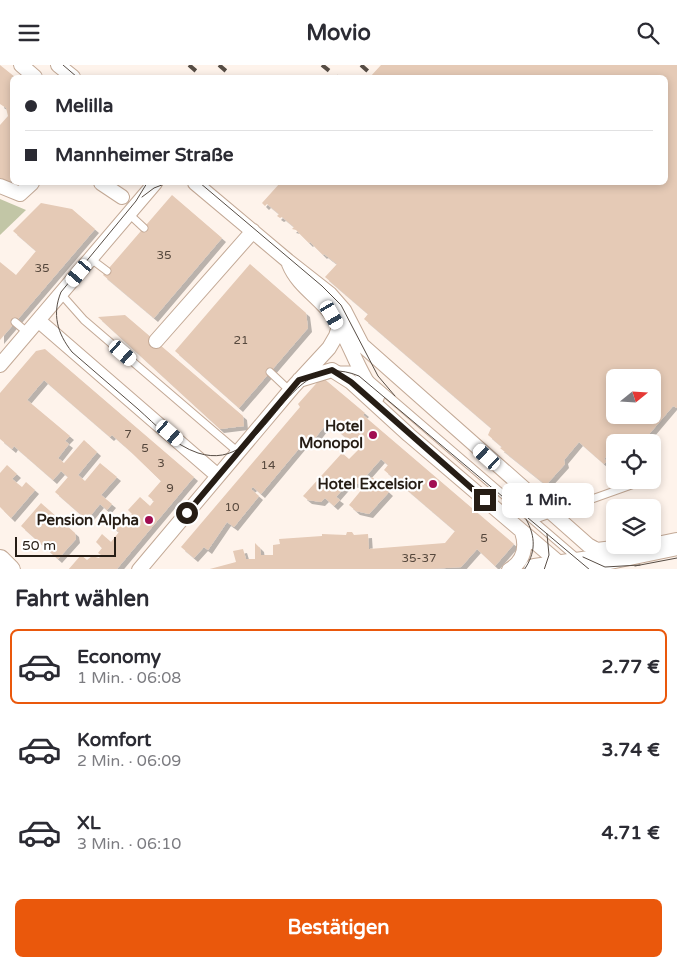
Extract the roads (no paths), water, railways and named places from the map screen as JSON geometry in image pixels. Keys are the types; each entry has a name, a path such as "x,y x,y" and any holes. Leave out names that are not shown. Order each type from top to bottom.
{"main road":[{"path":"661,545 677,544"},
{"path":"535,569 577,567 616,554"},
{"path":"0,560 10,569"}],"street":[{"path":"21,65 33,75"},
{"path":"58,65 70,75"},
{"path":"0,186 20,194 30,185"},
{"path":"104,185 122,197"},
{"path":"0,365 152,185"},
{"path":"197,185 288,261 326,290 344,310 362,345 388,369 551,514 597,550 606,549"},
{"path":"156,341 253,231"},
{"path":"288,261 302,285 326,307 368,381 409,435"},
{"path":"140,569 295,385 329,348 339,327 344,310"},
{"path":"39,321 136,403 218,476"},
{"path":"368,381 375,371 388,369"},
{"path":"295,385 332,370 351,382 409,435 522,532 577,567"},
{"path":"509,569 517,565 524,554 525,543 522,532"},
{"path":"661,540 677,535"}],"lane":[{"path":"129,214 144,227"},
{"path":"91,259 107,271"},
{"path":"61,294 84,320 238,452"},
{"path":"15,322 28,333"},
{"path":"332,370 351,370 368,381 533,520 577,567"},
{"path":"270,373 295,385"},
{"path":"533,520 620,489"}],"tram line":[{"path":"63,65 75,75"},
{"path":"146,185 136,201 61,292 58,300 57,316 63,338 72,352 159,428 173,440 198,453 222,455 243,446 260,430 293,392 311,378 333,371 359,376 589,569"},
{"path":"142,197 162,185"},
{"path":"202,185 322,286 341,305 378,376 395,396"},
{"path":"525,569 533,551 532,532 526,519"},
{"path":"544,569 549,555 547,534"},
{"path":"583,557 605,567 640,565"},
{"path":"635,566 677,558"}],"railway":[{"path":"189,65 201,75"},
{"path":"219,65 231,75"},
{"path":"322,65 334,75"},
{"path":"361,65 372,75"}],"place":[{"name":"Hotel Monopol","path":"373,435"},
{"name":"Hotel Excelsior","path":"433,484"},
{"name":"Pension Alpha","path":"149,520"}]}
